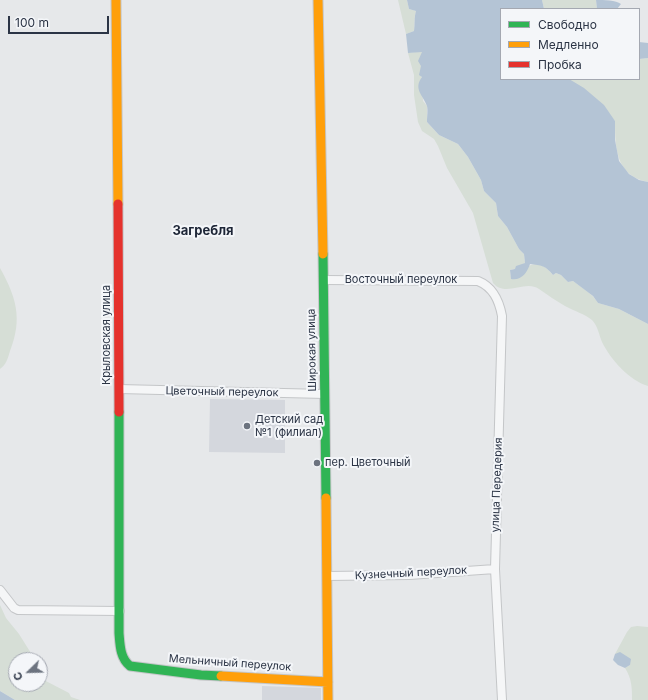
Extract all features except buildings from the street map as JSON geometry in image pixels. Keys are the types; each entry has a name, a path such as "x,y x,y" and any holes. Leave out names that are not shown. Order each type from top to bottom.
{"street":[{"name":"Крыловская улица","path":"116,0 120,611 122,656 124,662 130,666"},
{"name":"Широкая улица","path":"318,0 325,394 328,700"},
{"name":"Восточный переулок","path":"323,280 478,281"},
{"name":"улица Передерия","path":"478,281 486,284 494,293 501,308 502,316 495,569 502,700"},
{"name":"Цветочный переулок","path":"119,389 325,394"},
{"name":"Кузнечный переулок","path":"327,576 409,575 495,569"},
{"path":"0,590 14,608 18,610 120,611"},
{"name":"Мельничный переулок","path":"130,666 201,675 328,682"}],"shaded area":[{"path":"398,0 407,0 409,9 416,11 414,31 406,34"},
{"path":"542,0 596,0 597,8 544,8"},
{"path":"423,51 421,65 423,101 427,106 427,122 439,135 458,144 468,157 481,180 484,191 496,203 498,216 507,227 519,249 524,254 525,263 515,269 510,270 511,278 527,267 537,264 542,265 553,275 556,273 561,275 568,282 573,281 590,293 598,303 619,309 648,324 648,386 627,374 610,356 602,342 596,325 592,320 583,314 565,306 534,286 504,289 493,283 473,213 447,168 434,139 422,131 418,122 414,95 414,75 408,53"},
{"path":"648,58 648,182 637,179 629,174 623,167 617,151 615,121 570,80 640,80 640,59"},
{"path":"0,268 14,298 17,318 14,339 5,363 0,369"},
{"name":"Детский сад №1 (филиал)","path":"210,399 285,400 285,453 209,452"},
{"path":"0,605 6,618 19,634 30,652 8,652 8,692 48,692 48,682 69,693 71,697 80,700 15,700 0,691"},
{"path":"631,627 648,627 648,700 632,700 632,688 625,668 630,665 615,654 627,632"},
{"path":"262,686 321,688 321,700 262,700"}],"water":[{"path":"407,0 542,0 544,8 500,8 500,80 571,80 584,88 604,105 615,121 615,140 619,161 629,174 639,180 648,182 648,324 619,309 598,303 593,296 573,281 568,282 561,275 556,273 553,275 546,268 540,266 530,264 521,278 511,279 510,270 515,269 516,266 525,263 524,254 519,249 507,227 498,216 496,203 484,191 481,180 468,157 458,144 439,135 427,122 427,106 418,85 422,77 419,75 421,66 418,61 422,52 408,53 406,34 414,31 416,11 409,9"},
{"path":"596,0 613,1 621,4 618,8 597,8"},
{"path":"640,42 648,43 648,58 640,59"},
{"path":"620,652 631,659 630,665 625,668 618,665 613,660 615,654"},
{"path":"0,691 15,700 0,700"}],"traffic: fast":[{"path":"323,254 326,498"},
{"path":"119,412 119,633 122,655 130,666 221,676"}],"traffic: slow":[{"path":"116,0 118,204"},
{"path":"318,0 323,254"},
{"path":"326,498 328,700"},
{"path":"221,676 328,682"}],"traffic: jam":[{"path":"118,204 119,412"}],"place":[{"name":"Детский сад №1 (филиал)","path":"247,426"},
{"name":"пер. Цветочный","path":"317,463"}],"district":[{"name":"Загребля","path":"203,231"}]}
